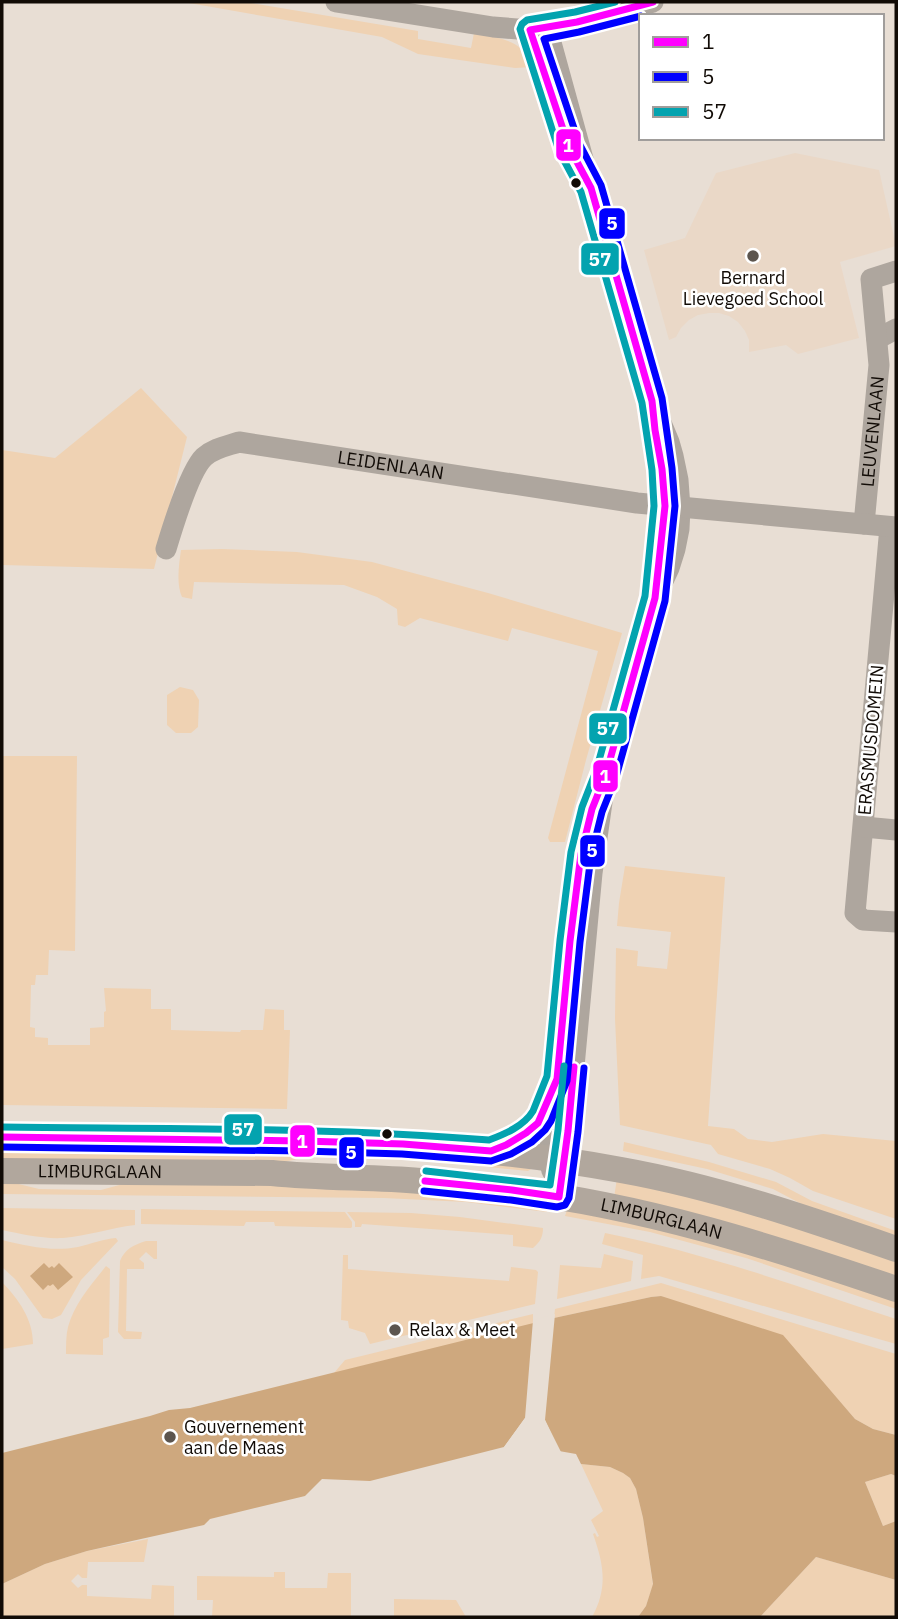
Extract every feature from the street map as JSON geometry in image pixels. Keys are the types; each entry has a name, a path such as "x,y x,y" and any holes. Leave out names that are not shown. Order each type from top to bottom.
{"main road":[{"path":"491,1151 515,1140 538,1123 557,1079"},
{"name":"LIMBURGLAAN","path":"2,1138 303,1141 403,1144 491,1151 621,1170 701,1188 773,1207 896,1249"},
{"name":"LIMBURGLAAN","path":"2,1171 272,1173 419,1181 512,1190 612,1206 689,1224 813,1261 896,1290"}],"street":[{"path":"336,2 493,27 538,29 582,21 653,2"},
{"path":"538,29 563,131 591,188 652,401 673,456 678,480 673,507 679,529 669,568 655,598 606,774 592,809 579,871 557,1079 556,1160 559,1197"},
{"name":"LEUVENLAAN","path":"864,524 879,365 887,334 871,279 896,271"},
{"name":"LEIDENLAAN","path":"166,549 199,462 212,451 239,442 673,507"},
{"path":"673,507 893,527"},
{"name":"ERASMUSDOMEIN","path":"893,527 855,913 863,920 896,922"},
{"path":"556,1160 570,1119 592,873 606,774"},
{"name":"ERASMUSDOMEIN","path":"863,827 896,830"}],"shaded area":[{"path":"183,2 245,2 418,31 418,39 471,48 474,33 516,45 523,51 532,67 515,68 418,54 382,37"},
{"name":"Bernard Lievegoed School","path":"795,153 879,170 896,246 840,262 859,338 798,354 786,345 749,352 749,340 738,322 729,316 709,313 689,320 676,337 669,340 644,250 685,238 716,173"},
{"path":"141,388 187,437 154,569 2,565 2,450 55,458"},
{"path":"181,550 297,552 372,562 622,633 565,842 550,842 548,838 598,651 512,628 508,641 420,618 405,627 398,625 397,609 377,597 344,585 194,582 192,599 182,597 179,580"},
{"path":"180,687 193,690 199,700 198,727 191,733 176,733 167,725 167,695"},
{"path":"2,756 77,756 75,951 49,950 48,975 36,975 35,985 31,985 30,1027 35,1028 35,1037 48,1038 48,1045 90,1045 90,1028 104,1027 104,988 151,989 151,1009 171,1009 171,1030 263,1030 265,1009 284,1010 284,1030 290,1030 287,1109 2,1105"},
{"path":"625,866 725,877 708,1126 734,1129 748,1139 772,1142 823,1134 896,1141 896,1219 813,1191 770,1169 718,1154 711,1145 620,1125 615,1019 616,948 638,951 637,966 667,969 671,932 617,926"},
{"path":"624,1142 709,1162 776,1182 812,1201 896,1231 896,1240 809,1208 773,1189 707,1169 623,1151"},
{"path":"2,1148 421,1154 531,1169 528,1171 421,1160 328,1157 310,1157 271,1164 2,1162"},
{"path":"617,1178 695,1196 896,1259 896,1283 614,1198"},
{"path":"2,1180 39,1189 101,1190 134,1181 384,1185 547,1207 547,1212 466,1202 384,1198 2,1194"},
{"path":"577,1205 896,1294 896,1309 746,1258 650,1232 565,1216 567,1210"},
{"path":"2,1208 135,1210 135,1225 72,1237 40,1237 2,1230"},
{"path":"141,1209 345,1212 352,1222 352,1227 275,1226 274,1222 246,1222 244,1226 141,1224"},
{"path":"347,1212 460,1217 543,1228 543,1231 541,1239 533,1248 513,1246 513,1235 362,1224 361,1227 355,1227 355,1222"},
{"path":"605,1233 716,1261 896,1319 896,1344 659,1276 641,1279 643,1255 602,1244"},
{"path":"116,1238 118,1241 81,1280 61,1315 52,1319 43,1318 15,1279 2,1267 2,1240 59,1249"},
{"path":"146,1241 157,1241 157,1259 146,1252 139,1259 144,1263 144,1269 127,1269 126,1331 142,1332 141,1339 124,1339 118,1332 120,1261 130,1248"},
{"path":"604,1254 633,1261 631,1281 557,1299 560,1265 601,1268"},
{"path":"343,1255 348,1255 348,1269 509,1281 511,1267 536,1270 535,1304 370,1344 365,1333 349,1328 348,1321 341,1320"},
{"path":"44,1263 49,1268 54,1268 59,1263 73,1277 58,1290 53,1284 43,1290 30,1276"},
{"path":"106,1266 110,1269 109,1337 103,1339 103,1355 66,1354 67,1330 74,1310"},
{"path":"2,1282 24,1310 31,1326 33,1344 2,1349"},
{"path":"661,1283 896,1354 896,1435 873,1429 855,1419 826,1386 661,1296 554,1318 555,1309"},
{"path":"661,1296 783,1335 855,1419 873,1429 896,1435 896,1476 891,1474 865,1482 883,1526 896,1521 896,1580 816,1557 760,1617 638,1617 646,1606 653,1584 643,1518 636,1489 630,1478 610,1467 581,1464 576,1454 559,1451 545,1420 525,1418 504,1447 370,1481 322,1479 305,1496 210,1519 204,1525 87,1551 45,1564 2,1584 2,1453 554,1318"},
{"path":"533,1314 533,1324 334,1373 345,1360"},
{"path":"581,1464 610,1467 630,1478 636,1489 653,1585 646,1606 638,1617 592,1617 600,1596 603,1576 593,1534 599,1536 591,1520 603,1511"},
{"path":"891,1474 896,1476 896,1521 883,1526 865,1482"},
{"path":"148,1539 144,1562 88,1562 87,1578 78,1574 71,1581 78,1588 87,1585 87,1596 151,1599 152,1585 174,1586 174,1617 2,1617 2,1584 45,1564 87,1551"},
{"path":"816,1557 896,1580 896,1617 760,1617"},
{"path":"274,1572 285,1572 285,1588 327,1588 328,1573 351,1573 351,1617 212,1617 213,1600 197,1600 197,1576 274,1577"},
{"path":"394,1599 456,1600 466,1617 394,1617"}],"pier":[{"path":"555,1314 545,1420 561,1452 555,1452 543,1424 527,1422 508,1448 504,1447 525,1418 533,1320"}],"transit line":[{"name":"57","path":"2,1127 307,1131 489,1140 519,1125 533,1111 547,1076 571,852 645,596 654,506 652,470 642,403 581,192 559,151 520,29 527,20 615,2"},
{"name":"1","path":"2,1137 303,1141 403,1144 491,1151 506,1145 538,1123 557,1079 581,854 655,598 665,506 652,401 591,188 569,147 530,30 577,22 653,2"},
{"name":"5","path":"2,1147 303,1151 402,1154 491,1161 532,1142 551,1121 567,1081 591,856 665,601 675,506 662,398 601,185 579,143 544,39 639,17"},
{"name":"57","path":"426,1171 550,1185 564,1066"},
{"name":"1","path":"425,1181 559,1197 574,1067"},
{"name":"5","path":"424,1191 557,1207 565,1205 569,1198 584,1068"}],"place":[{"name":"Bernard Lievegoed School","path":"753,256"},
{"name":"Relax & Meet","path":"395,1330"},
{"name":"Gouvernement aan de Maas","path":"170,1437"}]}
